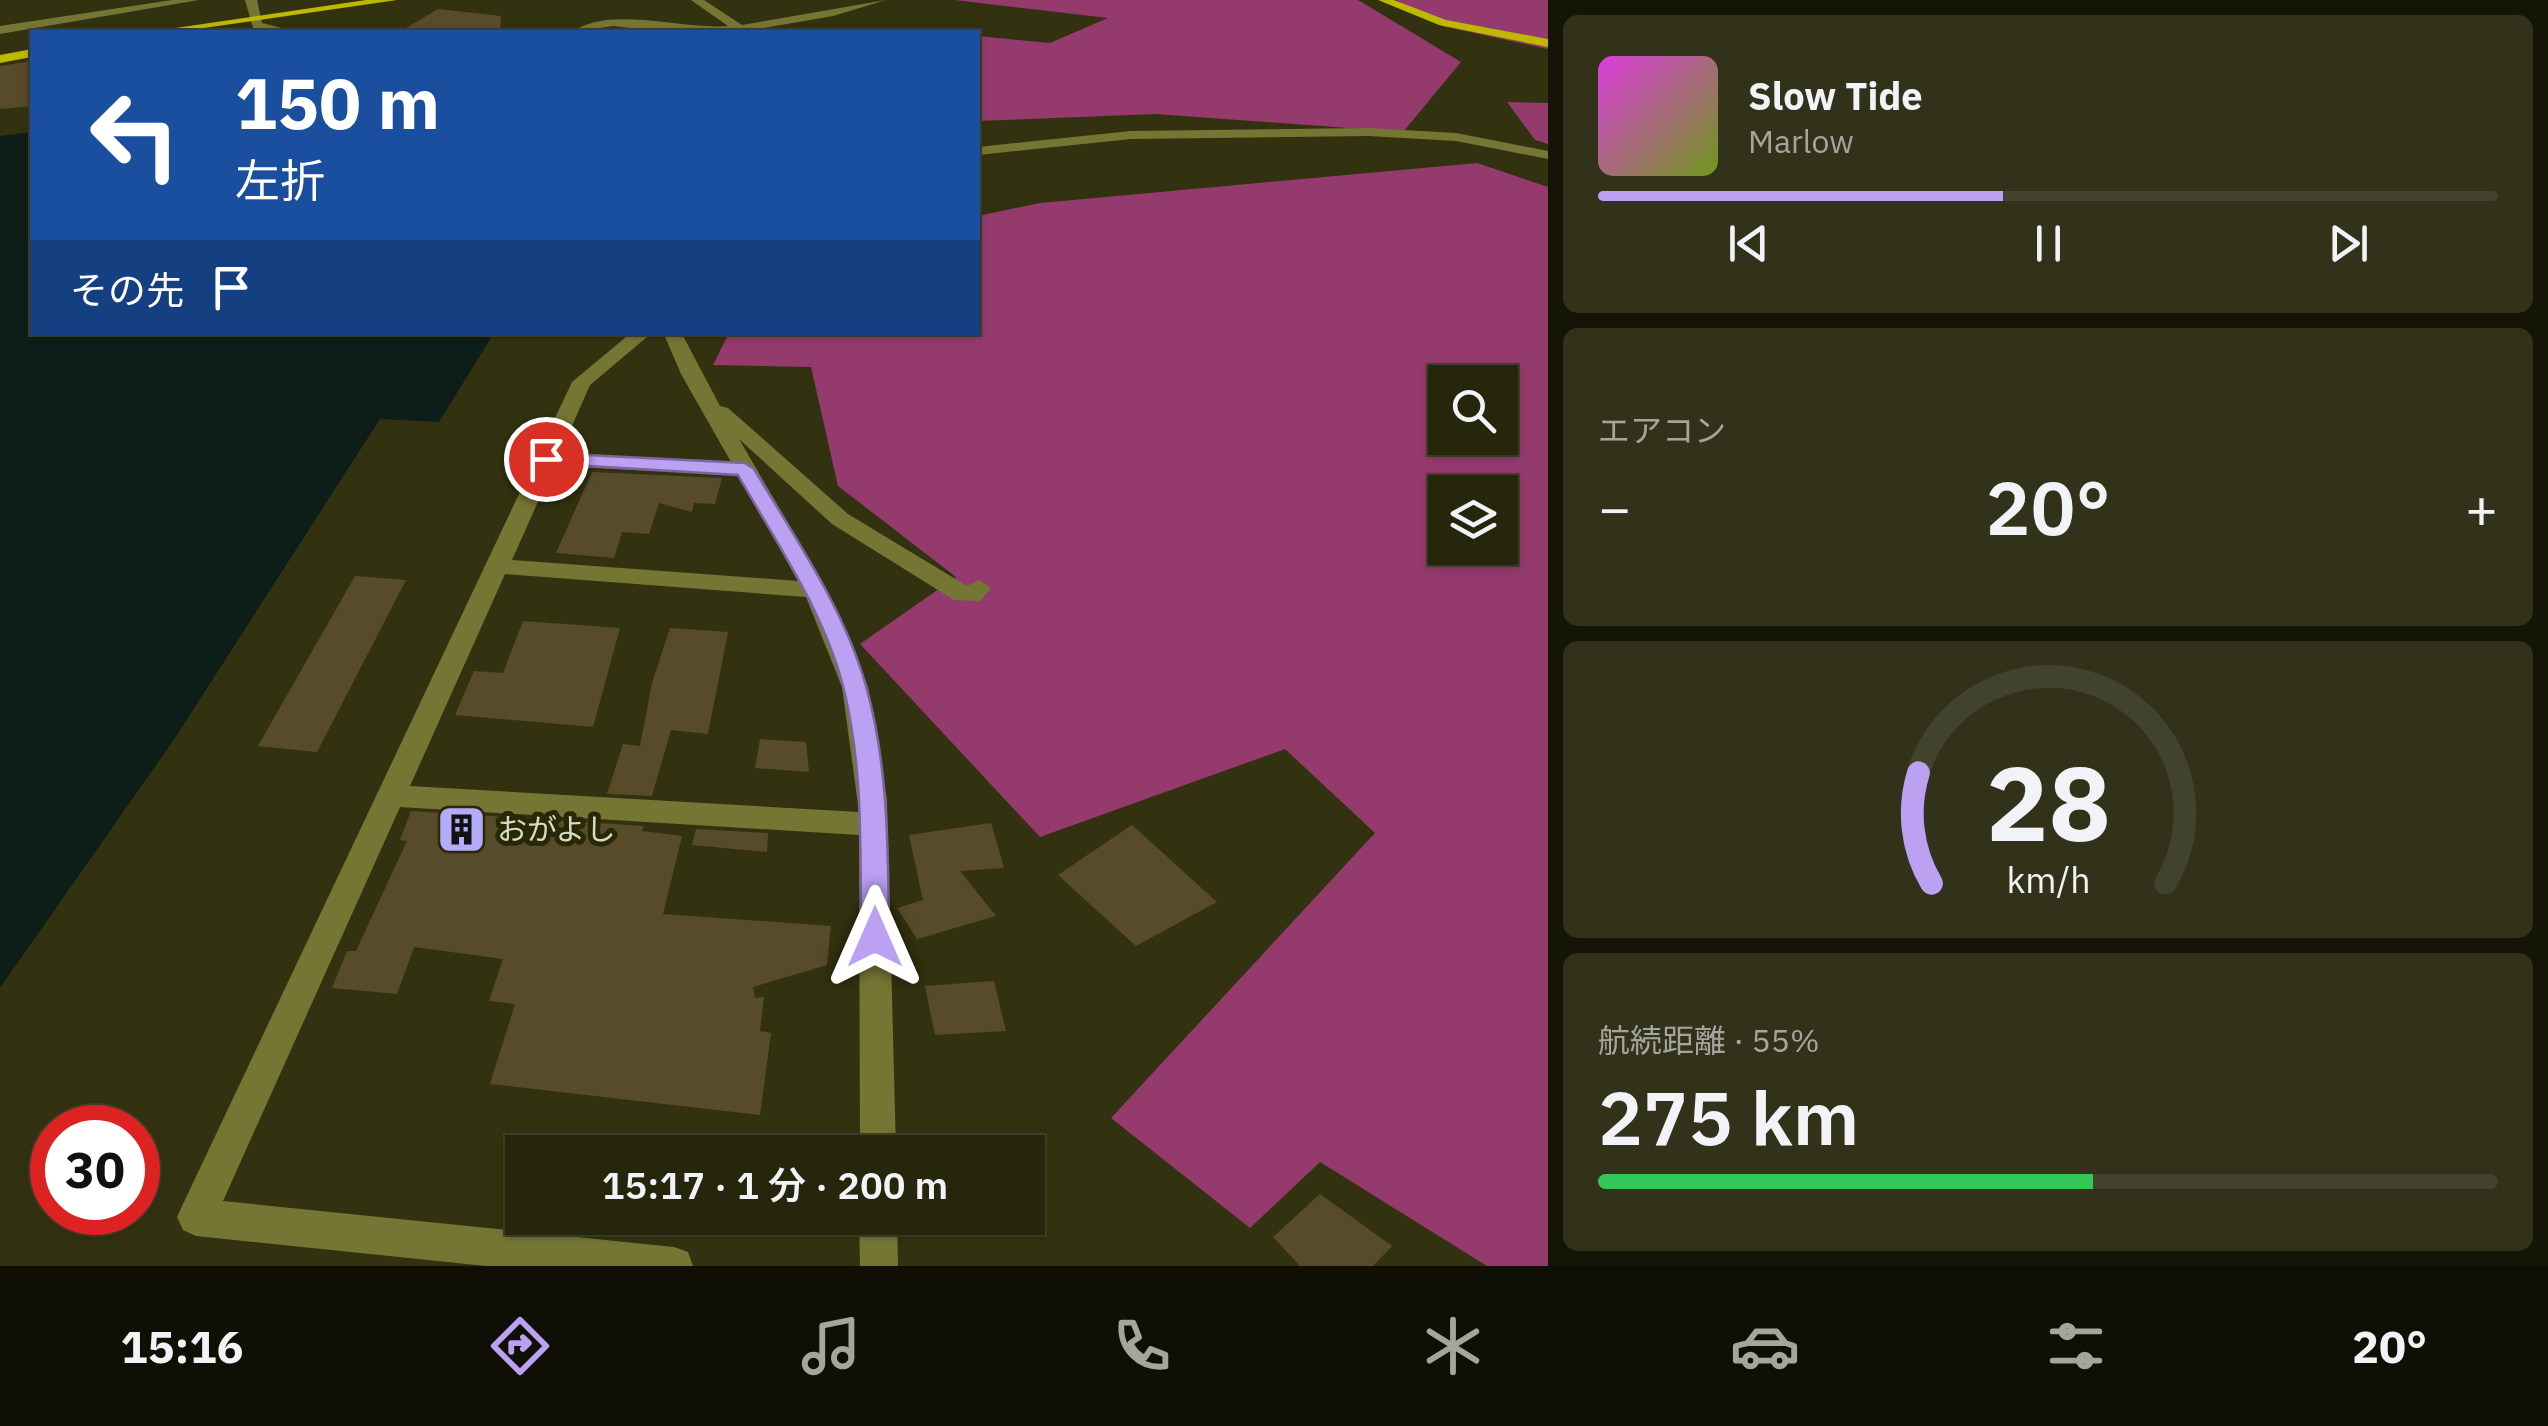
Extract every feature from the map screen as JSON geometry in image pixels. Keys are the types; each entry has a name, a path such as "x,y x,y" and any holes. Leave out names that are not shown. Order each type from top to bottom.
{"main road":[{"path":"187,30 254,26 391,0"},
{"path":"1384,0 1443,23 1548,43"},
{"path":"0,59 30,53"}],"street":[{"path":"0,30 193,0"},
{"path":"254,26 251,1 266,0"},
{"path":"697,0 740,30 880,0"},
{"path":"583,30 602,22 671,30"},
{"path":"980,151 1131,135 1368,132 1456,136 1548,155"},
{"path":"640,335 582,382 196,1217 674,1266"},
{"path":"674,335 815,590 855,687 874,824 878,1135"},
{"path":"706,399 840,518 963,594 978,588"},
{"path":"546,459 745,469"},
{"path":"496,566 815,590"},
{"path":"391,796 874,824"},
{"path":"878,1235 879,1266"}],"shaded area":[{"path":"955,0 1358,0 1461,62 1403,132 1156,114 980,121 980,36 1050,43 1108,18"},
{"path":"1396,0 1548,0 1548,49 1442,26"},
{"path":"1507,102 1548,103 1548,144 1535,140"},
{"path":"30,132 30,335 493,335 439,422 380,419 175,738 0,988 0,136"},
{"path":"1477,163 1548,187 1548,1266 1487,1266 1320,1162 1250,1228 1111,1118 1375,833 1285,749 1040,837 860,644 956,577 838,486 811,367 713,365 728,335 980,335 980,216 1040,203"}],"building":[{"path":"438,9 501,16 500,30 402,30"},
{"path":"30,61 30,106 0,109 0,66"},
{"path":"592,472 722,478 715,504 694,503 692,512 659,503 649,534 622,532 614,558 556,553"},
{"path":"355,576 406,580 317,752 258,746"},
{"path":"523,621 620,628 593,727 455,715 474,671 503,673"},
{"path":"670,628 728,632 708,734 671,730 652,796 607,794 623,744 640,746 652,683"},
{"path":"760,739 806,742 809,772 755,768"},
{"path":"411,811 644,826 642,831 682,836 663,914 831,926 827,965 753,987 755,998 764,997 760,1031 771,1033 760,1115 490,1084 515,1004 489,1001 503,959 414,947 397,994 332,988 347,951 356,951 407,841 400,840"},
{"path":"991,823 1004,868 960,871 996,916 917,939 897,908 923,900 909,835"},
{"path":"1132,825 1217,902 1136,946 1058,875"},
{"path":"696,829 768,833 767,852 692,845"},
{"path":"994,981 1006,1031 935,1035 925,986"},
{"path":"1320,1194 1392,1246 1373,1266 1300,1266 1273,1237"}],"place":[{"name":"おがよし","path":"462,830"}],"route":[{"path":"546,459 745,469 830,618 855,687 873,800 875,937"}]}
